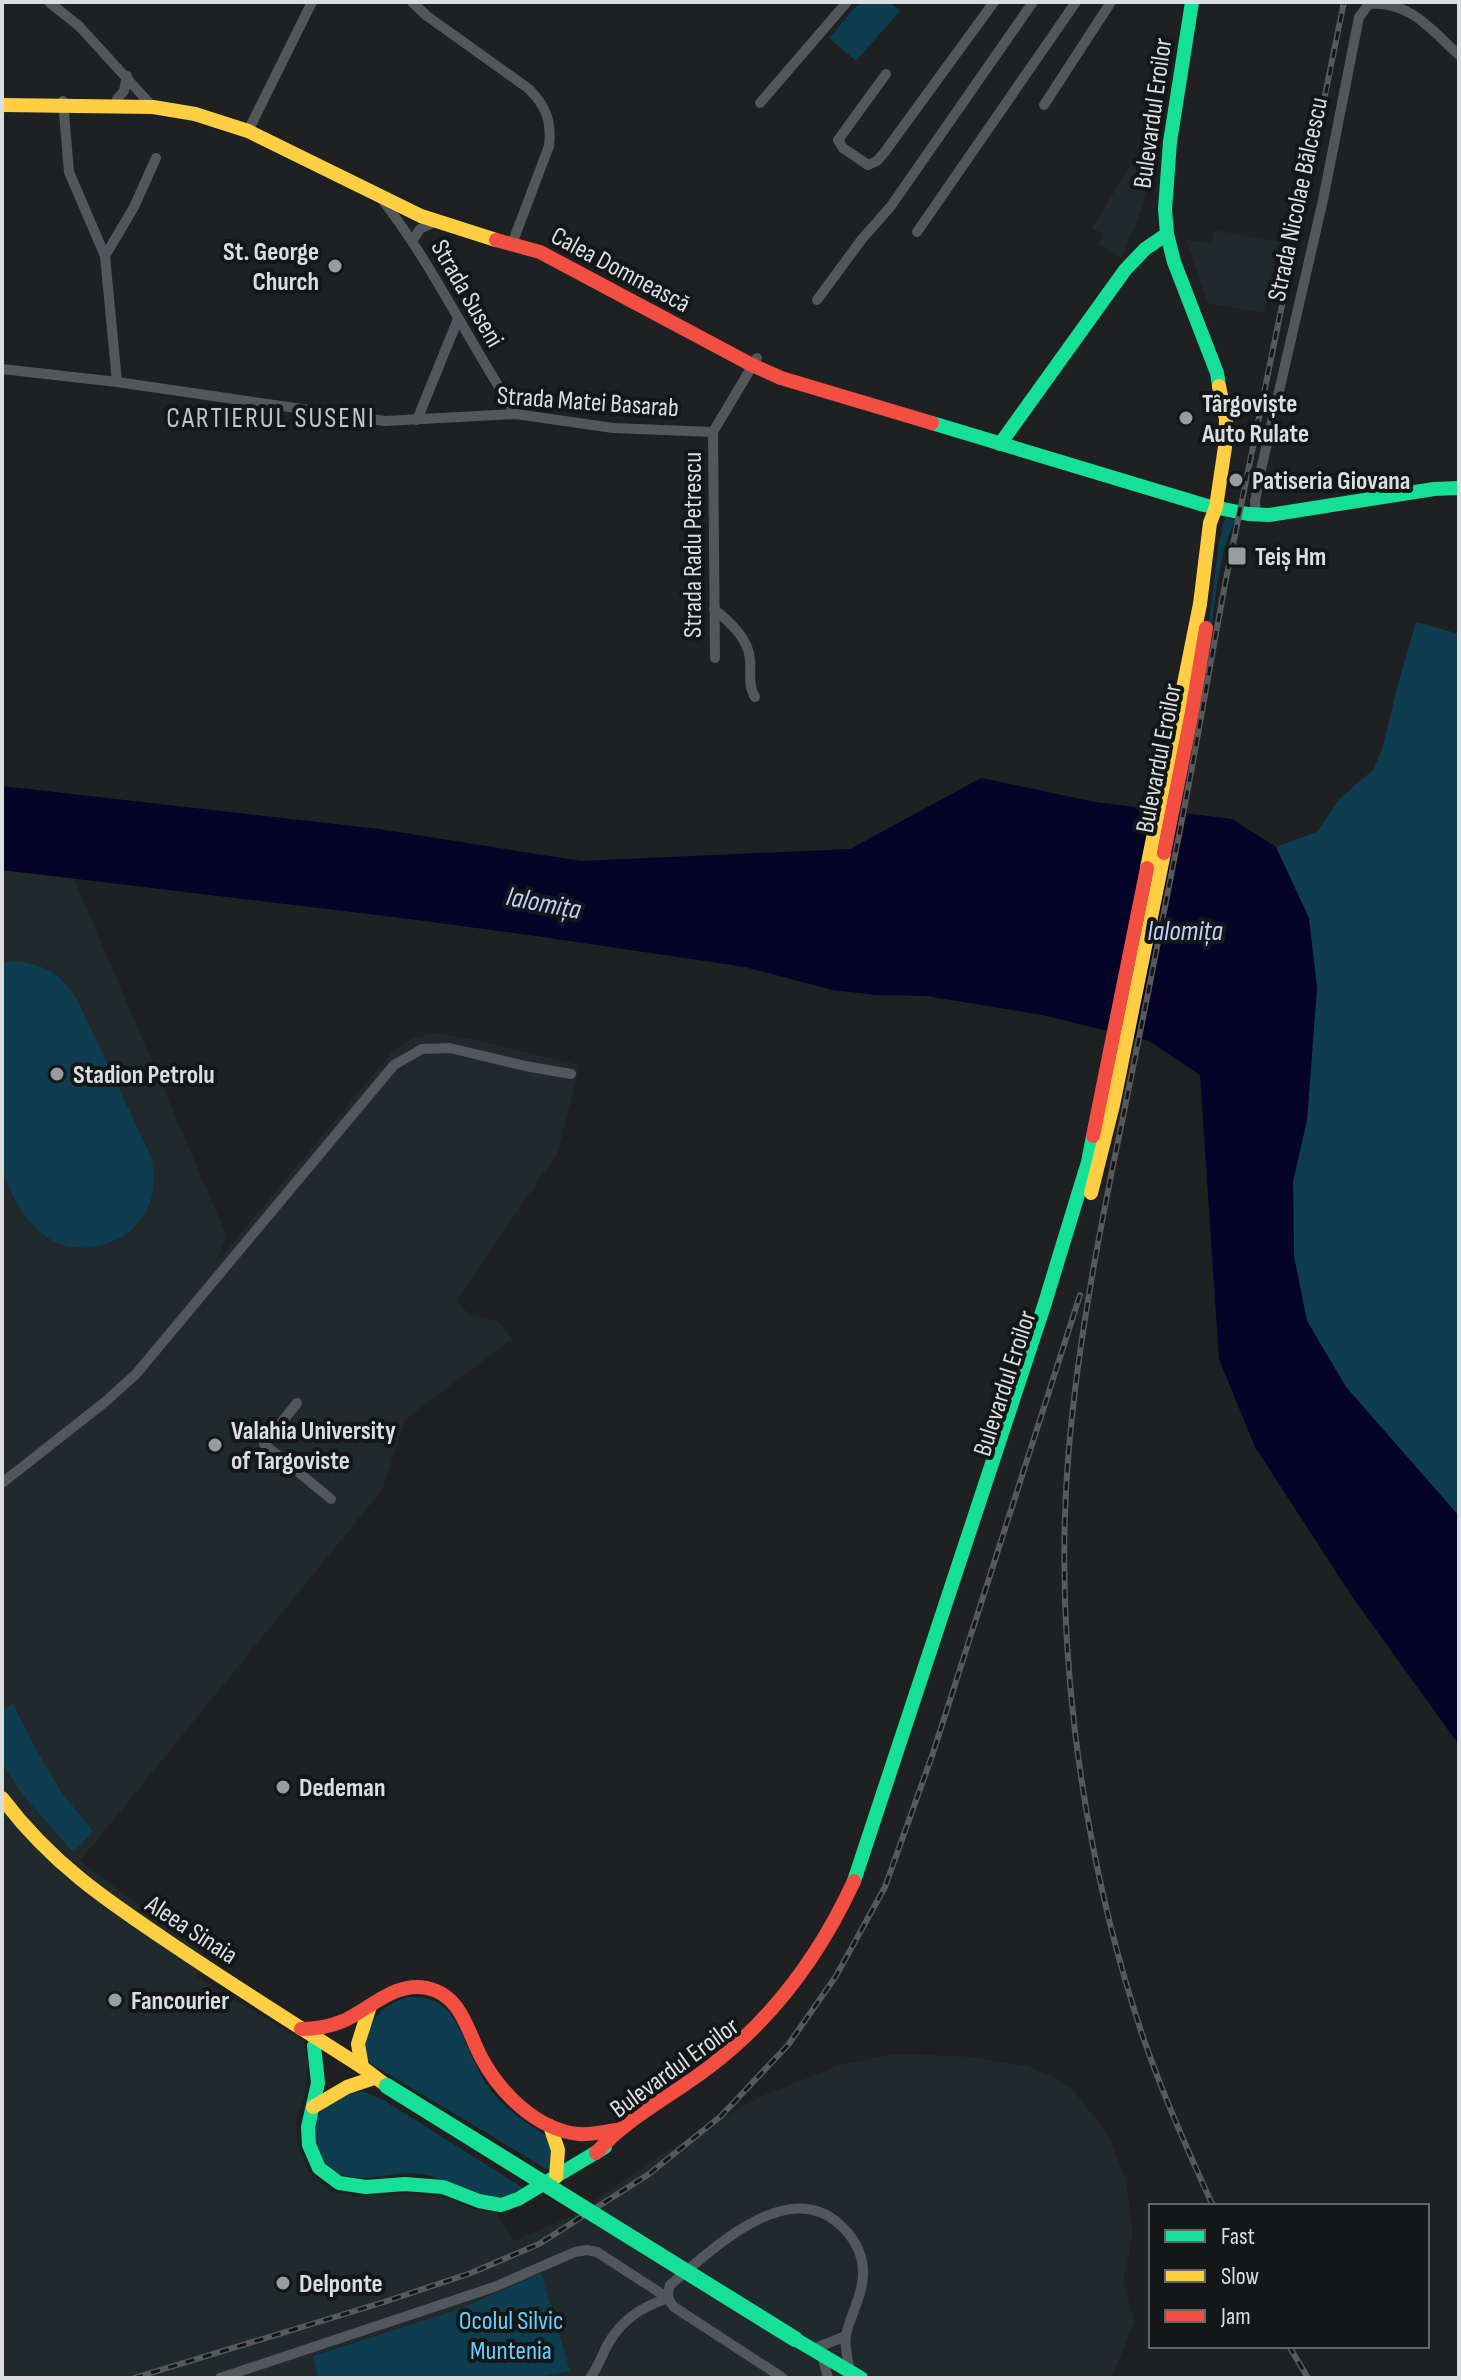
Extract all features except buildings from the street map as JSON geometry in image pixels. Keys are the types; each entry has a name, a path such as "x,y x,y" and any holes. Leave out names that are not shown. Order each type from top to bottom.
{"main road":[{"name":"Bulevardul Eroilor","path":"314,2046 318,2083 308,2135 312,2156 319,2168 339,2183 366,2187 434,2185 479,2201 501,2205 518,2199 591,2156 702,2082 750,2044 799,1992 827,1954 874,1856 1099,1164 1107,1103 1217,547 1219,523 1216,507 1227,431 1225,409 1217,373 1179,277 1167,234 1165,209 1166,182 1192,2"},
{"path":"2,97 63,103 117,99 150,104"},
{"name":"Calea Domnească","path":"2,105 150,104 250,128 406,213 470,225 514,240 551,256 754,362 1216,507"},
{"name":"Calea Domnească","path":"250,128 406,213 514,240"},
{"path":"1003,440 1125,270 1145,249 1167,234"},
{"name":"Calea Domnească","path":"1003,440 1184,491 1216,507"},
{"path":"1216,507 1256,515 1286,514 1434,489 1459,488"},
{"name":"Bulevardul Eroilor","path":"591,2156 618,2130 724,2056 767,2016 792,1988 818,1950 845,1902 875,1821 1107,1103"},
{"name":"Aleea Sinaia","path":"2,1798 38,1845 90,1889 374,2077"},
{"name":"Aleea Sinaia","path":"2,1812 43,1861 130,1928 358,2074 374,2077"},
{"path":"301,2029 315,2029 340,2022 387,1994 409,1987 437,1991 450,1999 464,2016 482,2060 500,2086 552,2130 591,2156"},
{"path":"370,2006 360,2029 357,2051 374,2077 856,2375"},
{"path":"313,2107 347,2087 374,2077"},
{"path":"552,2130 592,2134 618,2130"},
{"path":"552,2130 558,2148 556,2177"},
{"path":"574,2133 591,2156"}],"street":[{"path":"49,2 79,26 150,104"},
{"path":"250,128 312,2"},
{"path":"412,2 529,89 543,103 548,114 549,146 514,240"},
{"path":"760,103 847,2"},
{"path":"886,74 838,140 843,148 868,165 884,153 994,2"},
{"path":"817,300 891,206 1033,2"},
{"path":"917,232 1076,2"},
{"path":"1044,105 1111,2"},
{"name":"Strada Nicolae Bălcescu","path":"1256,515 1260,474 1323,200 1359,17 1369,4 1376,2 1406,9 1428,23 1459,55"},
{"path":"117,99 124,91 127,76"},
{"path":"63,103 69,172 105,256 117,382"},
{"path":"105,256 134,207 156,158"},
{"name":"Strada Suseni","path":"406,213 412,241 516,414"},
{"path":"412,241 420,229 435,222"},
{"path":"417,420 458,319"},
{"name":"Strada Matei Basarab","path":"2,369 117,382 385,421 516,414 613,428 713,432 754,362"},
{"name":"Strada Radu Petrescu","path":"713,432 715,658"},
{"path":"714,609 739,632 749,650 751,690 755,697"},
{"path":"2,1483 136,1374 394,1065 422,1049 450,1048 571,1074"},
{"path":"297,1403 264,1444 331,1499"},
{"path":"668,2298 670,2285 747,2226 776,2212 808,2208 835,2220 854,2240 860,2254 863,2279 846,2336 846,2346 856,2375"},
{"path":"220,2378 494,2287 575,2252 587,2250 597,2252 668,2298 674,2307 783,2378"},
{"path":"590,2378 622,2325 637,2311 668,2298"},
{"path":"828,2378 817,2352 846,2336"}],"shaded area":[{"path":"1135,158 1154,164 1141,211 1121,259 1098,243 1103,234 1092,228"},
{"path":"1214,230 1278,241 1264,313 1207,303 1187,240 1211,244"},
{"path":"2,870 74,879 227,1237 214,1265 391,1053 413,1038 436,1033 580,1065 558,1152 457,1300 469,1315 499,1321 512,1339 405,1420 382,1490 80,1861 209,1958 197,1977 304,2041 308,2062 305,2094 296,2121 298,2146 308,2171 330,2191 353,2196 414,2194 448,2198 474,2209 496,2212 513,2241 569,2218 666,2152 757,2098 840,2065 893,2054 961,2056 1026,2066 1052,2076 1072,2089 1108,2134 1126,2180 1133,2235 1123,2281 1135,2322 1111,2378 2,2378 2,2154 5,2142 2,2137"}],"green space":[{"path":"860,2 890,2 900,11 856,61 829,38"},
{"path":"1225,518 1236,520 1225,545 1218,577 1210,639 1213,640 1200,713 1219,541"},
{"path":"1416,622 1459,634 1459,1516 1346,1387 1307,1321 1294,1257 1293,1181 1307,1120 1317,987 1276,847 1317,832 1339,799 1373,770 1382,750"},
{"name":"Stadion Petrolu","path":"14,961 50,971 77,999 152,1159 152,1195 148,1207 132,1229 109,1243 81,1248 46,1237 22,1211 6,1180 1,1150 2,963"},
{"path":"13,1704 62,1793 93,1831 73,1852 22,1794 2,1762 2,1711"},
{"path":"409,1997 436,2002 450,2014 493,2093 528,2124 551,2139 550,2171 370,2063 363,2055 371,2025 381,2011"},
{"path":"363,2091 385,2101 523,2188 499,2197 423,2174 362,2178 335,2171 318,2149 314,2130 316,2121 334,2100"},
{"name":"Ocolul Silvic Muntenia","path":"541,2273 570,2371 536,2378 318,2378 313,2356 460,2309"}],"water":[{"name":"Ialomița","path":"981,778 1095,802 1232,819 1276,847 1309,918 1317,987 1307,1120 1293,1181 1294,1257 1307,1321 1346,1387 1459,1516 1459,1745 1351,1595 1255,1447 1219,1359 1200,1075 1149,1041 1042,1015 926,996 833,990 745,967 402,918 2,870 2,786 379,829 581,861 850,849"}],"railway":[{"path":"1212,2204 1141,2032 1098,1871 1085,1801 1068,1658 1065,1516 1069,1447 1099,1237 1226,579 1344,2"},
{"path":"134,2378 384,2302 471,2273 539,2244 649,2174 721,2116 788,2045 836,1976 885,1887 933,1753 1080,1295"},
{"path":"1290,2348 1308,2378"}],"traffic: fast":[{"path":"1192,2 1170,142 1165,209 1174,262 1217,373 1219,386"},
{"path":"1000,444 1125,270 1145,249 1167,234"},
{"path":"932,423 1204,505 1248,514 1269,515 1434,489 1459,488"},
{"path":"854,1881 1044,1306 1093,1136"},
{"path":"314,2046 318,2083 308,2127 309,2145 319,2168 339,2183 366,2187 405,2184 443,2187 479,2201 501,2205 518,2199 605,2147"},
{"path":"387,2086 795,2339"},
{"path":"795,2339 861,2378"}],"traffic: slow":[{"path":"2,105 153,107 195,114 248,131 421,216 496,240"},
{"path":"1147,868 1200,604 1210,523 1216,507 1225,447 1226,419 1219,386"},
{"path":"1091,1193 1113,1105 1164,853"},
{"path":"2,1798 42,1844 85,1883 204,1966 387,2086"},
{"path":"362,2067 358,2044 370,2006"},
{"path":"313,2107 347,2087 374,2078"},
{"path":"550,2126 558,2150 556,2177"}],"traffic: jam":[{"path":"496,240 540,252 781,378 932,423"},
{"path":"1164,853 1206,628"},
{"path":"1093,1136 1147,868"},
{"path":"596,2153 622,2129 732,2049 774,2007 826,1935 854,1881"},
{"path":"301,2029 338,2023 393,1992 427,1988 439,1992 455,2006 498,2084 521,2108 564,2131 584,2134 616,2130"}],"place":[{"name":"St. George Church","path":"335,266"},
{"name":"Târgoviște Auto Rulate","path":"1186,418"},
{"name":"Patiseria Giovana","path":"1236,480"},
{"name":"Teiș Hm","path":"1237,556"},
{"name":"Stadion Petrolu","path":"57,1074"},
{"name":"Valahia University of Targoviste","path":"215,1445"},
{"name":"Dedeman","path":"283,1787"},
{"name":"Fancourier","path":"115,2000"},
{"name":"Delponte","path":"283,2283"}],"district":[{"name":"CARTIERUL SUSENI","path":"271,417"}]}
